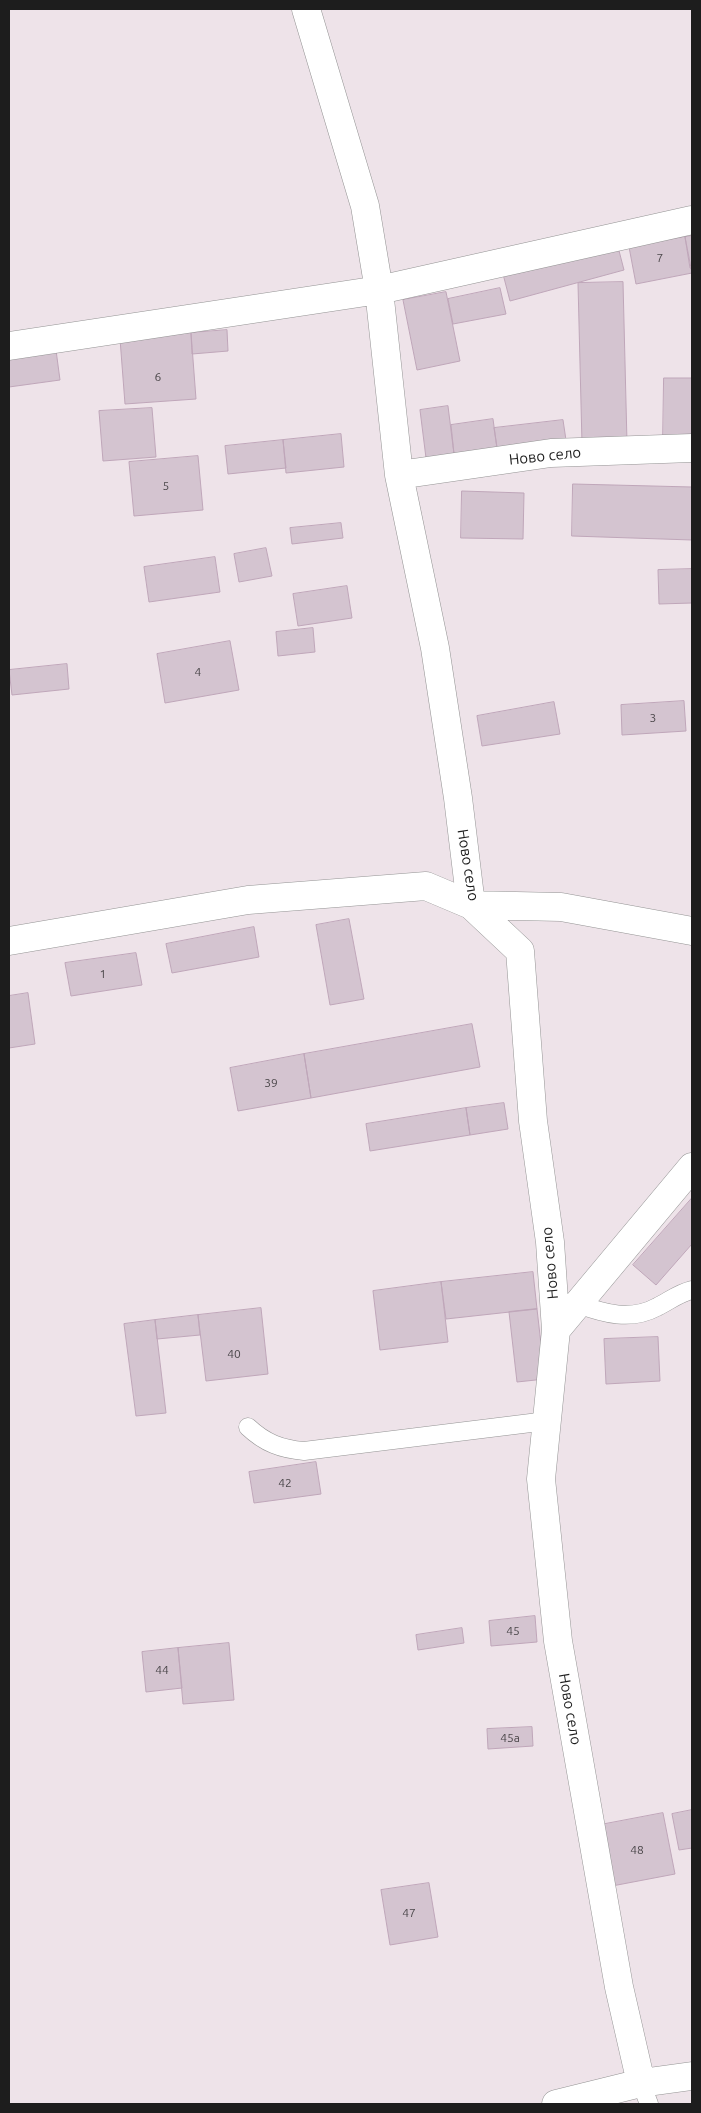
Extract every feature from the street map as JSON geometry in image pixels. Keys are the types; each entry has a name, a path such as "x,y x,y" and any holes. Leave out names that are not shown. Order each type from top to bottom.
{"street":[{"name":"Ново село","path":"306,9 365,206 379,290 399,475 435,648 458,798 471,905 520,951 533,1121 550,1242 556,1330 541,1479 558,1641 619,1987 645,2094"},
{"path":"9,346 379,290 692,220"},
{"name":"Ново село","path":"399,475 551,453 692,448"},
{"path":"9,940 248,900 416,886 426,886 471,905 561,908 692,932"},
{"name":"Ново село","path":"556,1330 692,1167"},
{"path":"556,2104 645,2094 692,2076"}],"lane":[{"path":"578,1304 599,1312 634,1315 646,1312 692,1290"},
{"path":"248,1427 271,1444 287,1449 304,1451 547,1421"}],"building":[{"path":"692,236 692,268 690,268 685,237"},
{"path":"685,237 692,273 636,284 629,247"},
{"path":"617,243 624,270 510,301 503,274"},
{"path":"623,282 627,443 582,444 578,283"},
{"path":"500,288 506,314 453,324 448,299"},
{"path":"446,292 460,361 417,370 403,300"},
{"path":"227,330 228,351 192,354 191,333"},
{"path":"191,333 196,399 125,404 120,339"},
{"path":"56,350 60,380 9,387 9,356"},
{"path":"664,378 692,378 692,442 663,441"},
{"path":"448,406 454,454 426,458 420,410"},
{"path":"152,408 156,457 103,461 99,411"},
{"path":"493,419 497,448 454,454 451,425"},
{"path":"563,420 566,440 497,448 494,428"},
{"path":"341,434 344,467 286,473 283,440"},
{"path":"283,440 286,468 228,474 225,446"},
{"path":"198,456 203,510 134,516 129,462"},
{"path":"573,484 692,487 692,540 572,536"},
{"path":"462,491 524,493 523,539 461,538"},
{"path":"341,523 343,538 292,544 290,528"},
{"path":"266,548 272,576 239,582 234,554"},
{"path":"215,557 220,592 149,602 144,567"},
{"path":"692,569 692,603 659,604 658,570"},
{"path":"347,586 352,618 298,626 293,594"},
{"path":"313,628 315,652 278,656 276,632"},
{"path":"230,641 239,690 165,703 157,654"},
{"path":"67,664 69,689 12,695 9,670"},
{"path":"684,701 686,731 622,735 621,705"},
{"path":"554,702 560,734 482,746 477,716"},
{"path":"349,919 364,999 330,1005 316,925"},
{"path":"254,927 259,957 172,973 166,944"},
{"path":"136,953 142,985 71,996 65,963"},
{"path":"28,993 35,1044 9,1048 9,996"},
{"path":"472,1024 480,1067 311,1098 304,1054"},
{"path":"304,1054 311,1098 238,1111 230,1068"},
{"path":"504,1103 508,1129 470,1135 466,1108"},
{"path":"466,1108 470,1135 370,1151 366,1124"},
{"path":"692,1198 692,1244 656,1285 633,1265"},
{"path":"533,1272 537,1309 446,1319 441,1282"},
{"path":"441,1282 448,1342 380,1350 373,1291"},
{"path":"261,1308 268,1374 206,1381 198,1315"},
{"path":"537,1309 545,1379 517,1382 509,1312"},
{"path":"198,1315 200,1335 157,1339 155,1320"},
{"path":"155,1320 166,1413 136,1416 124,1324"},
{"path":"658,1337 660,1381 606,1384 604,1339"},
{"path":"316,1462 321,1494 254,1503 249,1472"},
{"path":"535,1616 537,1642 491,1646 489,1621"},
{"path":"462,1628 464,1643 418,1650 416,1635"},
{"path":"229,1643 234,1700 183,1704 178,1648"},
{"path":"178,1648 182,1688 146,1692 142,1652"},
{"path":"532,1727 533,1746 488,1749 487,1729"},
{"path":"692,1810 692,1848 679,1850 672,1814"},
{"path":"663,1813 675,1874 612,1886 600,1825"},
{"path":"429,1883 438,1937 390,1945 381,1890"}]}
